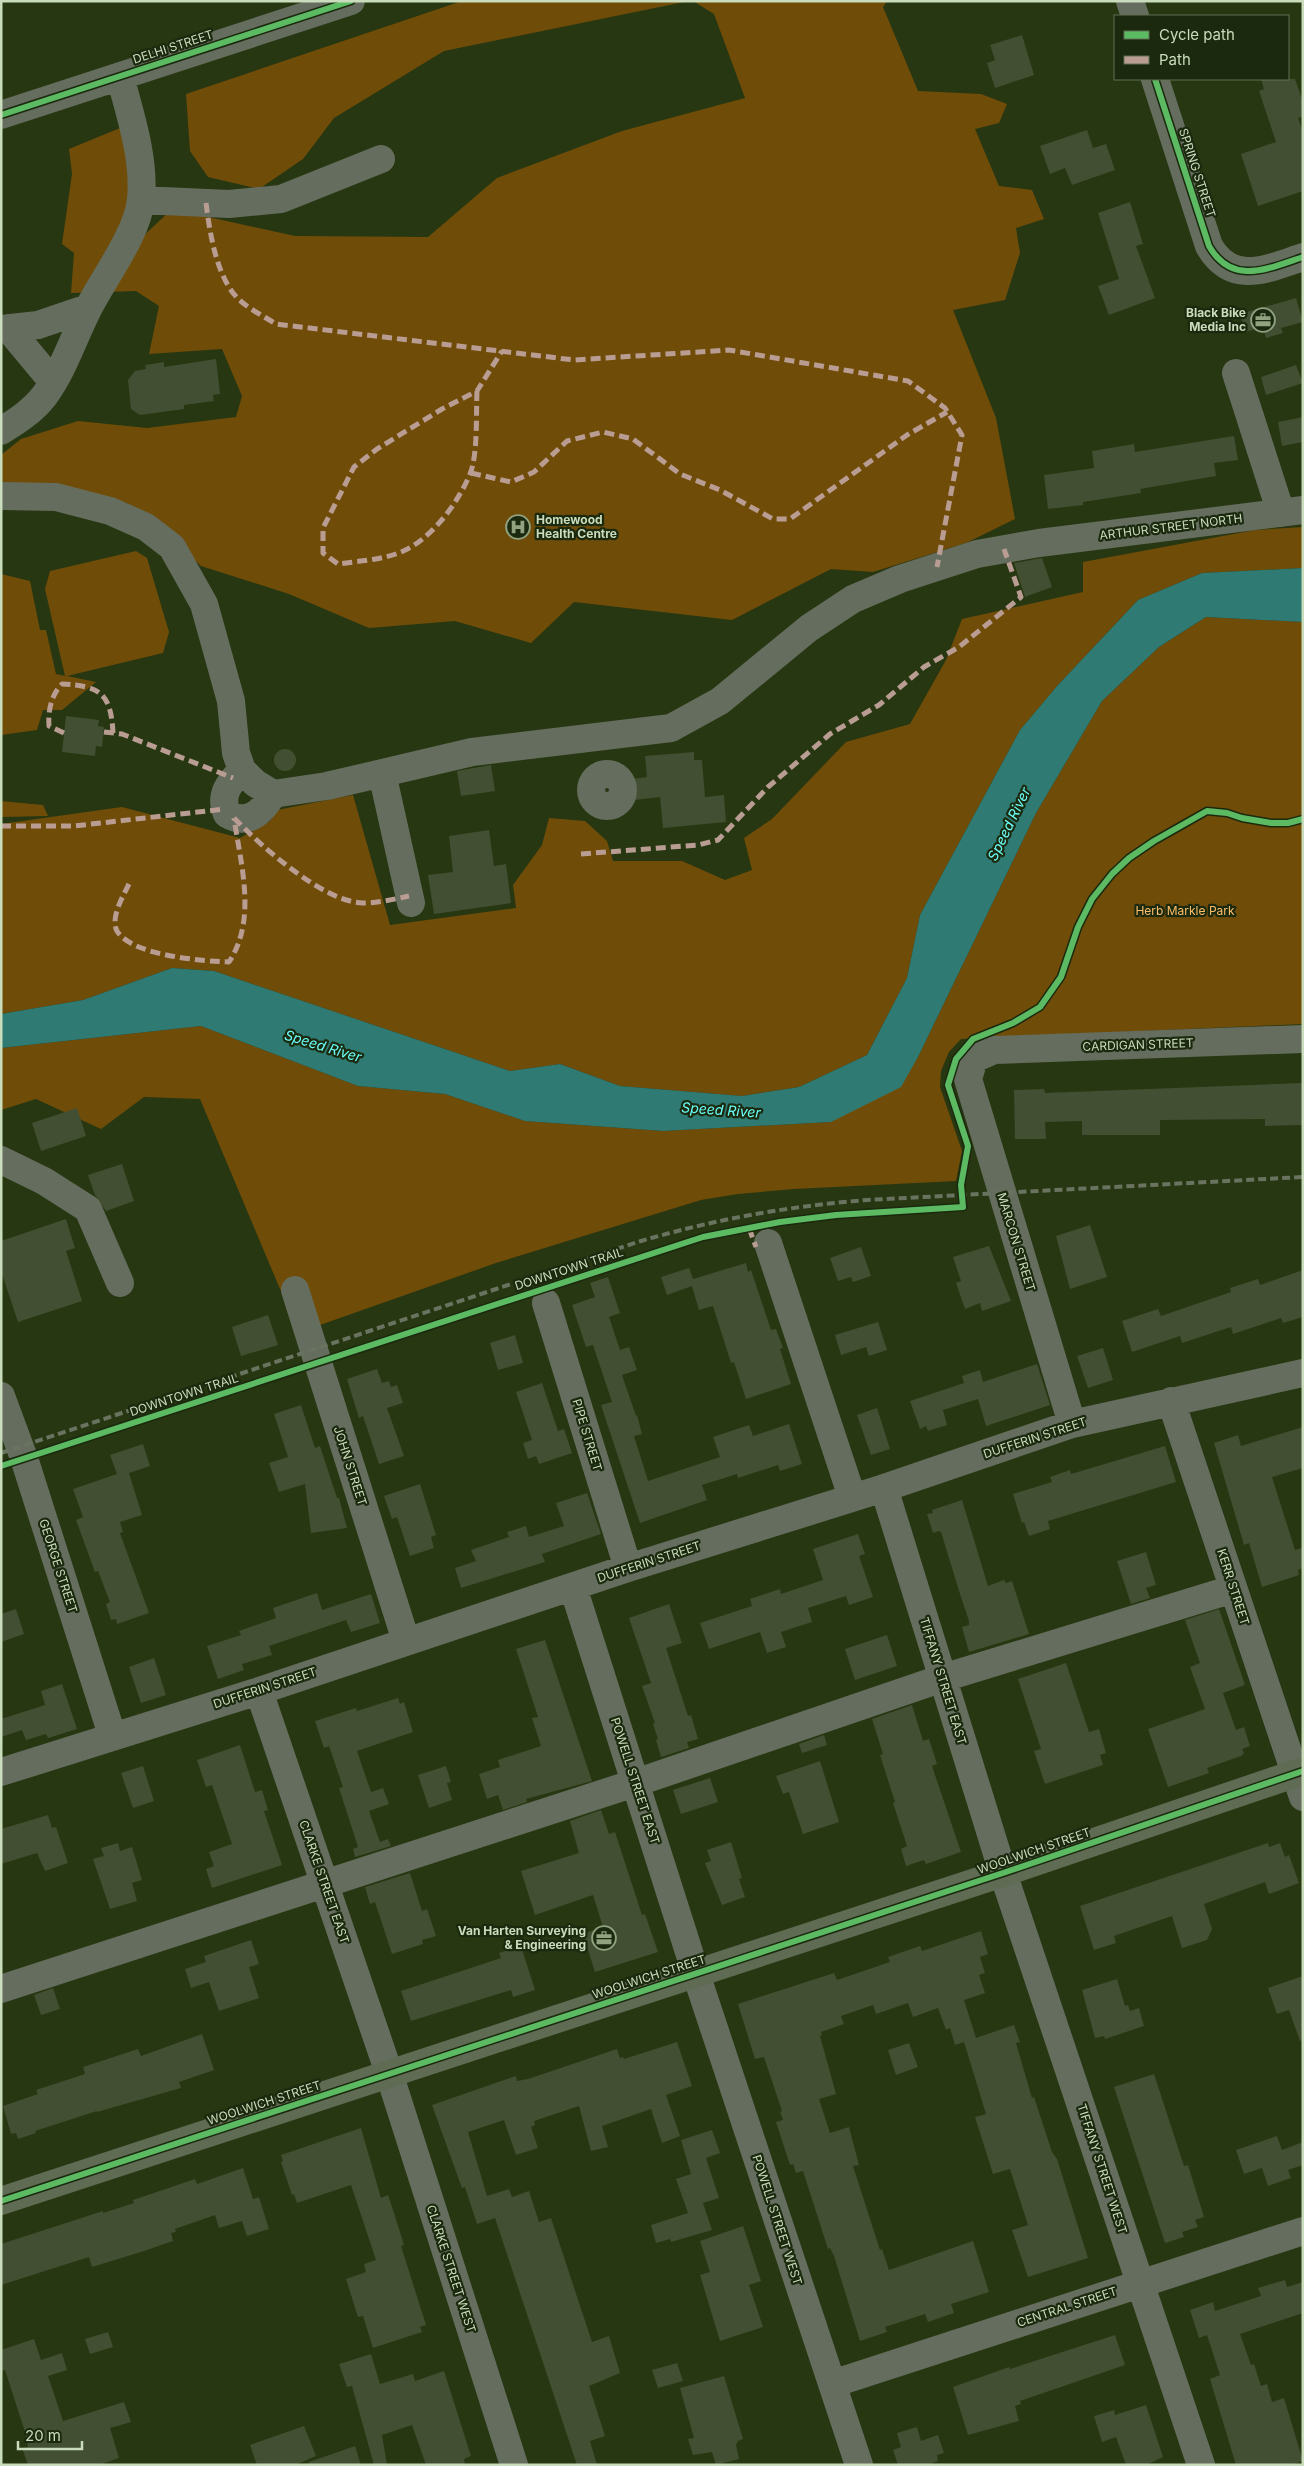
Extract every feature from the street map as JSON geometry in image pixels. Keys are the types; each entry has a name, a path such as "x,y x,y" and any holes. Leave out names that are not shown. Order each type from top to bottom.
{"main road":[{"name":"WOOLWICH STREET","path":"1,2202 389,2073 1003,1873 1300,1781"}],"street":[{"name":"DELHI STREET","path":"1,115 120,76 282,12 351,1"},
{"path":"1130,1 1135,15"},
{"path":"1,431 26,415 44,396 53,382 88,308 133,230 141,200 141,169 120,76"},
{"name":"SPRING STREET","path":"1155,80 1209,246 1216,257 1230,267 1243,272 1259,272 1303,258"},
{"path":"141,200 229,204 281,199 381,159"},
{"path":"5,328 38,325 88,308"},
{"path":"5,328 53,382"},
{"path":"1236,373 1292,512"},
{"path":"1,496 56,497 110,511 146,526 172,547 204,604 231,700 236,753 242,770 255,783 273,794 254,817 246,820 227,814 224,801 226,790 242,770"},
{"name":"ARTHUR STREET NORTH","path":"273,794 327,786 472,752 671,728 720,701 809,628 853,599 900,578 977,554 1039,543 1292,512"},
{"path":"602,737 606,774"},
{"path":"382,773 411,903"},
{"name":"CARDIGAN STREET","path":"974,1059 994,1050 1303,1039"},
{"name":"MARCON STREET","path":"974,1059 968,1079 1072,1424"},
{"path":"1,1160 44,1181 88,1209 120,1283"},
{"path":"768,1243 852,1497"},
{"name":"JOHN STREET","path":"295,1290 406,1641"},
{"name":"PIPE STREET","path":"546,1302 628,1568"},
{"name":"DUFFERIN STREET","path":"1,1772 259,1691 628,1568 884,1488 1072,1424 1171,1400 1303,1373"},
{"name":"GEORGE STREET","path":"1,1396 22,1452 112,1736"},
{"name":"KERR STREET","path":"1171,1400 1233,1589 1300,1781"},
{"name":"TIFFANY STREET EAST","path":"884,1488 1003,1873"},
{"name":"POWELL STREET EAST","path":"573,1587 696,1974"},
{"path":"1,1989 636,1783 942,1678 1233,1589"},
{"name":"CLARKE STREET EAST","path":"259,1691 389,2073"},
{"name":"TIFFANY STREET WEST","path":"1003,1873 1139,2283 1202,2465"},
{"name":"POWELL STREET WEST","path":"696,1974 859,2465"},
{"name":"CLARKE STREET WEST","path":"389,2073 514,2465"},
{"name":"CENTRAL STREET","path":"832,2384 1303,2231"}],"green space":[{"path":"462,1 689,1 444,51 334,118 303,159 259,189 208,177 190,151 186,94"},
{"path":"693,1 887,1 883,7 918,91 981,94 1007,104 999,123 975,129 999,186 1032,190 1044,219 1016,228 1020,253 1005,300 953,310 996,418 1015,519 966,543 873,572 831,569 732,620 574,602 531,643 455,621 369,628 289,594 201,566 159,526 127,503 1,482 1,455 21,439 78,421 147,428 236,417 242,396 222,349 149,354 159,306 136,291 71,293 74,253 62,244 72,174 69,149 125,126 138,241 172,209 295,236 428,237 497,178 622,131 745,98 714,14"},
{"path":"1303,527 1303,568 1202,573 1138,600 1058,685 1020,730 920,915 907,978 867,1055 799,1087 742,1096 620,1086 560,1064 510,1071 214,971 172,968 83,1000 1,1014 1,824 122,807 240,838 270,821 277,810 353,795 390,925 516,908 513,885 542,845 549,818 585,821 607,841 613,861 682,861 725,880 752,870 744,838 772,819 846,742 910,724 946,660 962,619 1083,592 1083,562 1255,530"},
{"path":"136,551 147,558 169,632 163,653 67,676 96,682 62,710 43,710 37,730 1,735 1,574 30,581 40,630 46,630 56,674 65,676 45,589 50,571"},
{"name":"Herb Markle Park","path":"1206,617 1303,622 1303,1024 961,1039 949,1052 941,1071 940,1087 962,1151 956,1181 794,1189 738,1194 701,1200 496,1263 303,1331 280,1289 200,1099 144,1097 101,1129 36,1099 1,1110 1,1048 201,1026 358,1086 445,1094 525,1121 663,1131 831,1122 918,1057 1036,813 1102,701 1159,647"},
{"path":"1,801 43,805 48,816 1,817"}],"water":[{"name":"Speed River","path":"1303,568 1303,622 1206,617 1159,647 1102,701 1036,813 918,1057 901,1087 831,1122 663,1131 525,1121 445,1094 358,1086 201,1026 1,1048 1,1014 83,1000 172,968 214,971 510,1071 560,1064 620,1086 742,1096 799,1087 867,1055 907,978 920,915 1020,730 1058,685 1138,600 1202,573"}],"building":[{"path":"1022,35 1034,75 995,88 987,63 995,60 990,45"},
{"path":"1295,79 1303,102 1303,116 1298,118 1303,132 1303,191 1258,206 1241,154 1276,142 1259,91 1264,89 1261,80"},
{"path":"1087,130 1093,148 1106,144 1115,170 1072,185 1065,168 1050,174 1040,146"},
{"path":"1130,202 1143,244 1136,246 1155,298 1109,315 1098,286 1119,279 1098,213"},
{"path":"1296,298 1303,322 1281,328 1283,333 1266,338 1263,327 1245,332 1240,314"},
{"path":"216,359 220,394 213,395 214,401 184,405 184,409 140,415 131,409 128,380 135,371 146,369 145,365 164,362 164,367"},
{"path":"1296,365 1303,383 1266,395 1261,377"},
{"path":"1303,417 1303,442 1282,446 1278,422"},
{"path":"1234,436 1238,460 1214,463 1216,476 1140,489 1141,493 1083,502 1083,505 1048,509 1044,475 1094,468 1092,451 1134,444 1135,452"},
{"path":"1042,558 1052,587 1025,597 1014,563"},
{"path":"66,716 99,720 98,726 104,727 102,747 96,746 95,756 62,752"},
{"path":"285,749 293,752 296,760 293,768 285,771 277,768 274,760 277,752"},
{"path":"694,752 694,760 702,760 705,797 724,795 726,822 663,828 660,797 635,800 633,779 647,777 645,756"},
{"path":"491,765 495,791 461,796 457,771"},
{"path":"489,830 494,866 506,864 511,903 434,914 428,875 453,872 449,836"},
{"path":"1303,1083 1303,1125 1265,1126 1265,1119 1160,1120 1160,1135 1082,1135 1082,1121 1045,1122 1046,1139 1015,1139 1014,1090 1044,1089 1045,1093"},
{"path":"77,1108 86,1136 41,1151 32,1123"},
{"path":"122,1164 134,1201 106,1211 95,1195 88,1175"},
{"path":"66,1219 75,1248 66,1251 82,1301 18,1322 1,1271 1,1241"},
{"path":"1090,1225 1107,1277 1070,1289 1056,1236"},
{"path":"989,1246 1011,1301 982,1311 980,1303 965,1309 956,1283 961,1281 953,1257"},
{"path":"861,1247 871,1276 853,1282 851,1277 838,1281 830,1258"},
{"path":"746,1263 748,1272 751,1270 771,1330 776,1329 783,1348 780,1349 791,1384 746,1399 734,1362 731,1363 713,1306 699,1310 692,1286 667,1295 661,1277 689,1268 693,1279"},
{"path":"1303,1270 1303,1317 1283,1323 1281,1318 1233,1334 1231,1327 1182,1343 1180,1336 1132,1352 1122,1321 1158,1309 1161,1316 1231,1292 1230,1288 1258,1279 1260,1285"},
{"path":"608,1277 620,1313 609,1317 620,1350 629,1347 637,1370 622,1375 642,1434 634,1436 648,1481 720,1457 713,1437 749,1425 753,1436 789,1424 802,1464 780,1471 778,1465 738,1478 737,1474 702,1485 707,1500 640,1523 601,1405 612,1402 593,1345 586,1347 572,1305 595,1297 590,1283"},
{"path":"268,1315 278,1345 241,1356 232,1327"},
{"path":"878,1322 887,1350 869,1356 866,1347 841,1355 835,1335"},
{"path":"515,1335 523,1363 498,1370 490,1343"},
{"path":"1103,1348 1113,1380 1088,1388 1077,1356"},
{"path":"1037,1364 1050,1405 986,1426 978,1399 943,1410 947,1425 928,1431 926,1426 920,1429 910,1401 964,1383 962,1376 980,1370 983,1382"},
{"path":"377,1369 382,1383 389,1381 391,1387 397,1385 403,1403 387,1408 404,1456 379,1464 363,1416 359,1418 347,1379"},
{"path":"542,1383 558,1431 564,1429 572,1453 539,1464 536,1456 528,1459 523,1443 532,1440 516,1392"},
{"path":"301,1405 315,1448 320,1446 337,1498 339,1498 347,1528 311,1533 305,1484 279,1492 269,1463 288,1457 274,1414"},
{"path":"877,1408 890,1449 871,1455 857,1415"},
{"path":"1303,1427 1303,1468 1272,1477 1295,1550 1303,1548 1303,1568 1298,1570 1299,1575 1262,1587 1249,1543 1244,1545 1214,1443 1238,1435 1241,1446"},
{"path":"143,1444 150,1466 129,1473 142,1515 120,1522 123,1532 120,1533 149,1613 117,1624 116,1619 111,1620 106,1604 110,1602 98,1571 95,1572 76,1520 83,1517 73,1489 117,1474 110,1455"},
{"path":"1165,1446 1176,1482 1048,1521 1050,1529 1029,1536 1024,1522 1022,1523 1013,1494 1052,1482 1050,1477 1070,1470 1071,1474"},
{"path":"420,1484 436,1535 431,1537 434,1548 410,1556 397,1517 392,1519 384,1496"},
{"path":"587,1493 601,1534 542,1554 545,1562 461,1588 455,1568 476,1561 471,1550 509,1537 507,1532 526,1526 529,1537 564,1526 556,1503"},
{"path":"962,1500 988,1586 1004,1580 1006,1583 1012,1581 1029,1634 969,1652 962,1627 969,1625 969,1621 941,1532 933,1533 927,1514 933,1513 932,1510"},
{"path":"858,1534 865,1554 859,1556 873,1597 849,1605 846,1596 808,1608 812,1622 781,1632 786,1647 767,1653 760,1632 709,1649 700,1623 752,1606 750,1599 780,1589 781,1594 823,1580 813,1549"},
{"path":"1146,1552 1156,1585 1146,1588 1150,1598 1131,1604 1117,1561"},
{"path":"317,1593 322,1610 371,1594 380,1623 351,1632 346,1620 269,1646 272,1655 242,1664 244,1670 218,1679 207,1646 241,1635 239,1631 276,1618 273,1608"},
{"path":"669,1604 682,1643 666,1648 688,1716 691,1715 698,1739 687,1742 689,1748 661,1757 653,1724 655,1723 642,1686 651,1683 629,1618"},
{"path":"16,1609 24,1634 1,1642 1,1614"},
{"path":"1219,1609 1245,1685 1223,1693 1236,1730 1244,1727 1250,1746 1242,1749 1244,1753 1241,1756 1207,1768 1209,1773 1168,1787 1148,1729 1205,1709 1190,1667 1200,1663 1185,1620"},
{"path":"887,1635 897,1666 855,1680 845,1649"},
{"path":"545,1640 592,1781 526,1799 527,1802 503,1810 498,1795 487,1799 479,1774 500,1767 498,1760 541,1746 532,1718 538,1717 516,1649"},
{"path":"154,1658 166,1695 141,1703 129,1667"},
{"path":"1066,1663 1089,1732 1099,1729 1106,1753 1100,1755 1103,1765 1045,1784 1034,1751 1041,1749 1018,1679"},
{"path":"62,1684 77,1729 48,1738 46,1734 26,1740 22,1730 1,1737 1,1719 45,1705 41,1691"},
{"path":"398,1698 400,1704 404,1702 413,1732 357,1751 371,1792 383,1788 389,1804 369,1811 380,1842 388,1839 391,1846 355,1857 353,1849 358,1847 339,1788 343,1787 329,1746 324,1748 315,1721 356,1708 357,1711"},
{"path":"912,1705 923,1741 929,1739 937,1764 932,1766 961,1852 926,1864 924,1860 906,1866 901,1849 907,1846 893,1803 895,1802 880,1755 883,1754 872,1719"},
{"path":"824,1735 827,1745 802,1753 799,1744"},
{"path":"240,1745 255,1792 262,1790 268,1810 264,1811 282,1865 212,1888 206,1869 214,1866 209,1852 232,1844 212,1785 206,1787 197,1760"},
{"path":"820,1761 839,1822 803,1834 789,1792 783,1794 776,1776"},
{"path":"143,1766 154,1801 133,1808 121,1773"},
{"path":"446,1766 451,1782 447,1783 452,1800 429,1808 418,1775"},
{"path":"710,1778 718,1802 681,1814 673,1790"},
{"path":"601,1810 609,1834 615,1832 642,1915 645,1914 658,1952 595,1972 583,1934 603,1927 593,1895 535,1915 521,1871 579,1853 570,1821"},
{"path":"48,1815 52,1828 56,1827 68,1863 45,1871 37,1853 1,1864 1,1829"},
{"path":"731,1842 742,1878 739,1879 745,1897 722,1905 705,1863 711,1861 707,1850"},
{"path":"118,1843 120,1851 132,1847 142,1880 132,1883 137,1901 110,1909 93,1859 104,1856 101,1848"},
{"path":"1268,1843 1269,1847 1280,1843 1285,1857 1289,1855 1299,1883 1269,1894 1265,1882 1204,1904 1212,1929 1207,1940 1182,1948 1172,1916 1114,1936 1116,1943 1094,1950 1080,1906"},
{"path":"410,1873 422,1911 427,1909 436,1936 422,1940 423,1944 392,1954 375,1902 370,1904 365,1887"},
{"path":"981,1931 988,1954 980,1957 985,1973 979,1975 985,1993 964,2000 976,2038 955,2045 950,2028 946,2030 938,2008 913,2017 908,2003 876,2014 873,2005 841,2016 844,2024 821,2032 822,2035 820,2036 836,2094 819,2099 830,2133 849,2127 859,2165 853,2166 880,2250 882,2249 889,2270 973,2241 989,2292 951,2304 954,2313 928,2322 925,2314 885,2327 887,2332 860,2341 834,2256 830,2248 828,2249 803,2171 796,2173 793,2164 790,2165 776,2122 783,2120 780,2112 782,2111 764,2057 755,2059 738,2004 834,1973 837,1980 890,1962 888,1957 920,1946 922,1951"},
{"path":"251,1940 259,1964 249,1967 259,1998 219,2011 209,1982 191,1988 185,1969 206,1962 204,1956"},
{"path":"521,1946 535,1990 513,1997 511,1990 411,2021 401,1991 501,1958 499,1953"},
{"path":"1303,1976 1303,2040 1300,2041 1289,2010 1277,2014 1268,1988"},
{"path":"1117,1979 1125,2006 1128,2005 1130,2011 1139,2008 1144,2026 1105,2039 1104,2036 1095,2038 1082,1990"},
{"path":"53,1988 60,2009 41,2015 34,1995"},
{"path":"1014,2025 1020,2042 1016,2043 1032,2098 1034,2097 1052,2152 1057,2159 1088,2258 1028,2277 1012,2230 1028,2225 1010,2169 993,2174 975,2117 986,2114 964,2042"},
{"path":"202,2034 214,2070 179,2082 181,2088 97,2111 35,2131 36,2133 18,2139 16,2133 11,2134 3,2106 38,2094 36,2090 85,2074 83,2067 138,2049 141,2056"},
{"path":"677,2042 692,2086 666,2095 680,2136 662,2143 651,2109 602,2126 608,2147 591,2151 579,2106 534,2121 535,2125 531,2127 538,2148 516,2155 504,2120 468,2132 487,2196 509,2189 512,2197 529,2191 539,2222 551,2218 592,2342 609,2336 620,2373 589,2386 605,2436 590,2441 597,2465 577,2465 495,2218 477,2224 465,2187 462,2188 432,2105 516,2076 517,2081 528,2079 617,2049 620,2058 623,2057 624,2059"},
{"path":"909,2043 918,2067 896,2075 888,2050"},
{"path":"1154,2074 1184,2166 1188,2165 1204,2217 1195,2220 1198,2227 1182,2232 1184,2237 1165,2243 1114,2087"},
{"path":"361,2128 381,2198 388,2195 394,2213 404,2245 401,2246 426,2325 420,2327 422,2332 373,2348 363,2316 358,2317 346,2279 366,2272 364,2264 376,2260 351,2185 297,2203 294,2194 292,2195 281,2162 283,2161 281,2155"},
{"path":"712,2130 720,2153 706,2158 719,2198 703,2203 712,2230 671,2242 670,2239 656,2243 651,2225 688,2213 676,2179 691,2174 681,2140"},
{"path":"1277,2136 1282,2150 1303,2142 1303,2165 1288,2170 1291,2178 1268,2186 1262,2168 1244,2174 1236,2150"},
{"path":"243,2168 253,2199 259,2197 269,2229 247,2236 242,2221 219,2228 215,2215 175,2229 176,2232 171,2233 173,2241 141,2252 92,2267 89,2257 1,2285 1,2244 134,2203 133,2200 195,2179 197,2184"},
{"path":"743,2226 761,2281 749,2285 763,2327 720,2341 700,2275 710,2272 700,2241"},
{"path":"1285,2280 1287,2287 1303,2282 1303,2313 1240,2334 1251,2365 1254,2364 1261,2386 1267,2384 1272,2402 1284,2398 1303,2461 1291,2465 1236,2465 1210,2379 1220,2375 1207,2335 1199,2338 1190,2310 1213,2302 1215,2311 1261,2296 1258,2288"},
{"path":"108,2332 113,2347 90,2354 85,2339"},
{"path":"1115,2335 1125,2365 1020,2401 1021,2404 1015,2406 1019,2421 968,2435 953,2387 1009,2367 1010,2369"},
{"path":"34,2339 41,2360 62,2353 67,2370 48,2376 63,2421 124,2402 131,2422 110,2428 119,2458 99,2465 28,2465 22,2448 28,2447 26,2435 5,2370 1,2371 1,2350"},
{"path":"371,2354 380,2384 413,2374 415,2381 444,2371 471,2456 464,2459 465,2465 426,2465 412,2425 382,2435 387,2465 374,2465 352,2386 347,2387 339,2364"},
{"path":"677,2363 683,2381 658,2388 652,2370"},
{"path":"724,2376 743,2439 738,2441 736,2445 739,2459 716,2465 712,2452 693,2455 688,2439 694,2438 680,2388"},
{"path":"1146,2405 1163,2457 1146,2465 1126,2465 1116,2437 1102,2442 1094,2416 1114,2410 1115,2415"},
{"path":"304,2426 316,2456 295,2465 257,2465 250,2445"},
{"path":"917,2427 921,2441 938,2435 944,2453 937,2455 938,2461 927,2465 898,2465 893,2450 901,2447 897,2433"},
{"path":"355,2446 361,2465 309,2465 309,2462"}],"railway":[{"path":"1,1453 641,1241 753,1214 867,1200 1303,1177"}],"marked path":[{"path":"206,203 216,257 227,283 243,303 276,324 574,360 729,350 908,381 945,408 962,435 937,567"},
{"path":"477,391 473,466 458,497 433,530 423,539 401,552 378,559 338,564 323,553 323,528 354,467 377,449 442,409 477,391 502,351"},
{"path":"471,473 511,482 534,472 567,441 603,432 633,439 680,474 720,490 773,519 790,519 907,435 947,412"},
{"path":"581,854 698,845 718,840 768,787 830,734 879,705 924,667 959,647 1021,597 1004,549"},
{"path":"64,733 49,726 51,704 55,693 62,684 86,687 101,694 110,709 113,733"},
{"path":"104,732 122,734 233,778"},
{"path":"1,826 74,826 225,809"},
{"path":"234,818 276,857 294,871 330,893 347,900 363,903 380,902 409,896"},
{"path":"129,884 118,907 115,920 117,931 125,939 152,952 169,956 229,962 238,945 243,928 245,910 243,873 234,818"},
{"path":"749,1228 756,1247"}],"cycle path":[{"path":"1,115 351,1"},
{"path":"1155,80 1209,246 1218,258 1228,266 1239,270 1251,271 1276,266 1303,257"},
{"name":"DOWNTOWN TRAIL","path":"1,1466 703,1237 780,1222 836,1215 963,1207 961,1185 968,1146 948,1085 956,1059 973,1039 1013,1023 1040,1007 1061,977 1078,927 1092,899 1112,874 1129,858 1154,841 1207,811 1227,813 1242,818 1271,823 1288,823 1303,819"},
{"path":"1,2201 1003,1873 1303,1771"}],"place":[{"name":"Black Bike Media Inc","path":"1263,320"},
{"name":"Homewood Health Centre","path":"518,527"},
{"name":"Van Harten Surveying & Engineering","path":"604,1938"}]}
